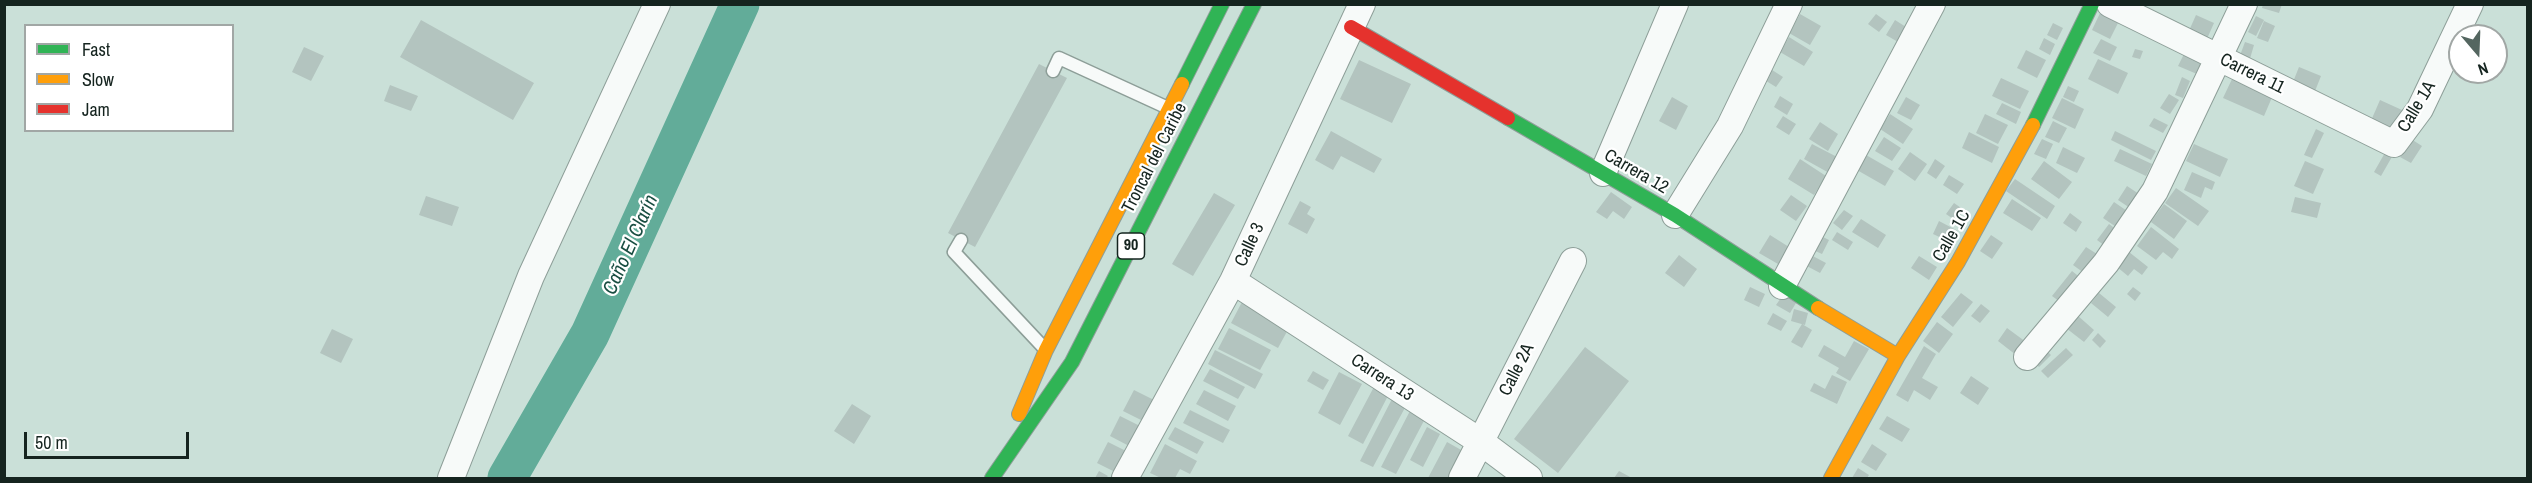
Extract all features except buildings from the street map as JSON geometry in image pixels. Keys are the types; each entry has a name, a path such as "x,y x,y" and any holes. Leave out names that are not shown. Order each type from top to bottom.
{"main road":[{"name":"Troncal del Caribe","path":"991,478 1046,350 1222,4"},
{"name":"Troncal del Caribe","path":"991,478 1072,362 1254,4"},
{"name":"Calle 1C","path":"1831,478 1898,356 1958,262 2015,162 2092,4"},
{"name":"Carrera 12","path":"1356,16 1603,173 1675,215 1782,286 1898,356"}],"street":[{"path":"451,478 531,276 657,4"},
{"path":"1603,173 1675,4"},
{"path":"1675,215 1730,126 1790,4"},
{"path":"1782,286 1932,4"},
{"name":"Carrera 11","path":"2110,4 2394,144"},
{"path":"2027,357 2106,263 2155,192 2244,4"},
{"name":"Calle 1A","path":"2394,144 2420,109 2470,4"},
{"name":"Calle 3","path":"1127,478 1233,281 1356,16"},
{"name":"Calle 2A","path":"1462,478 1573,261"},
{"name":"Carrera 13","path":"1233,281 1481,442 1528,478"}],"lane":[{"path":"1053,71 1059,58 1169,108"},
{"path":"961,240 954,252 1046,350"}],"waterway":[{"name":"Caño El Clarín","path":"507,478 590,334 740,4"}],"traffic: fast":[{"path":"1182,84 1222,4"},
{"path":"992,478 1072,362 1254,4"},
{"path":"2033,125 2092,4"},
{"path":"1508,118 1675,215 1818,308"}],"traffic: slow":[{"path":"1019,414 1046,350 1182,84"},
{"path":"1831,478 1898,356 1958,262 2033,125"},
{"path":"1818,308 1898,356"}],"traffic: jam":[{"path":"1351,27 1508,118"}]}
